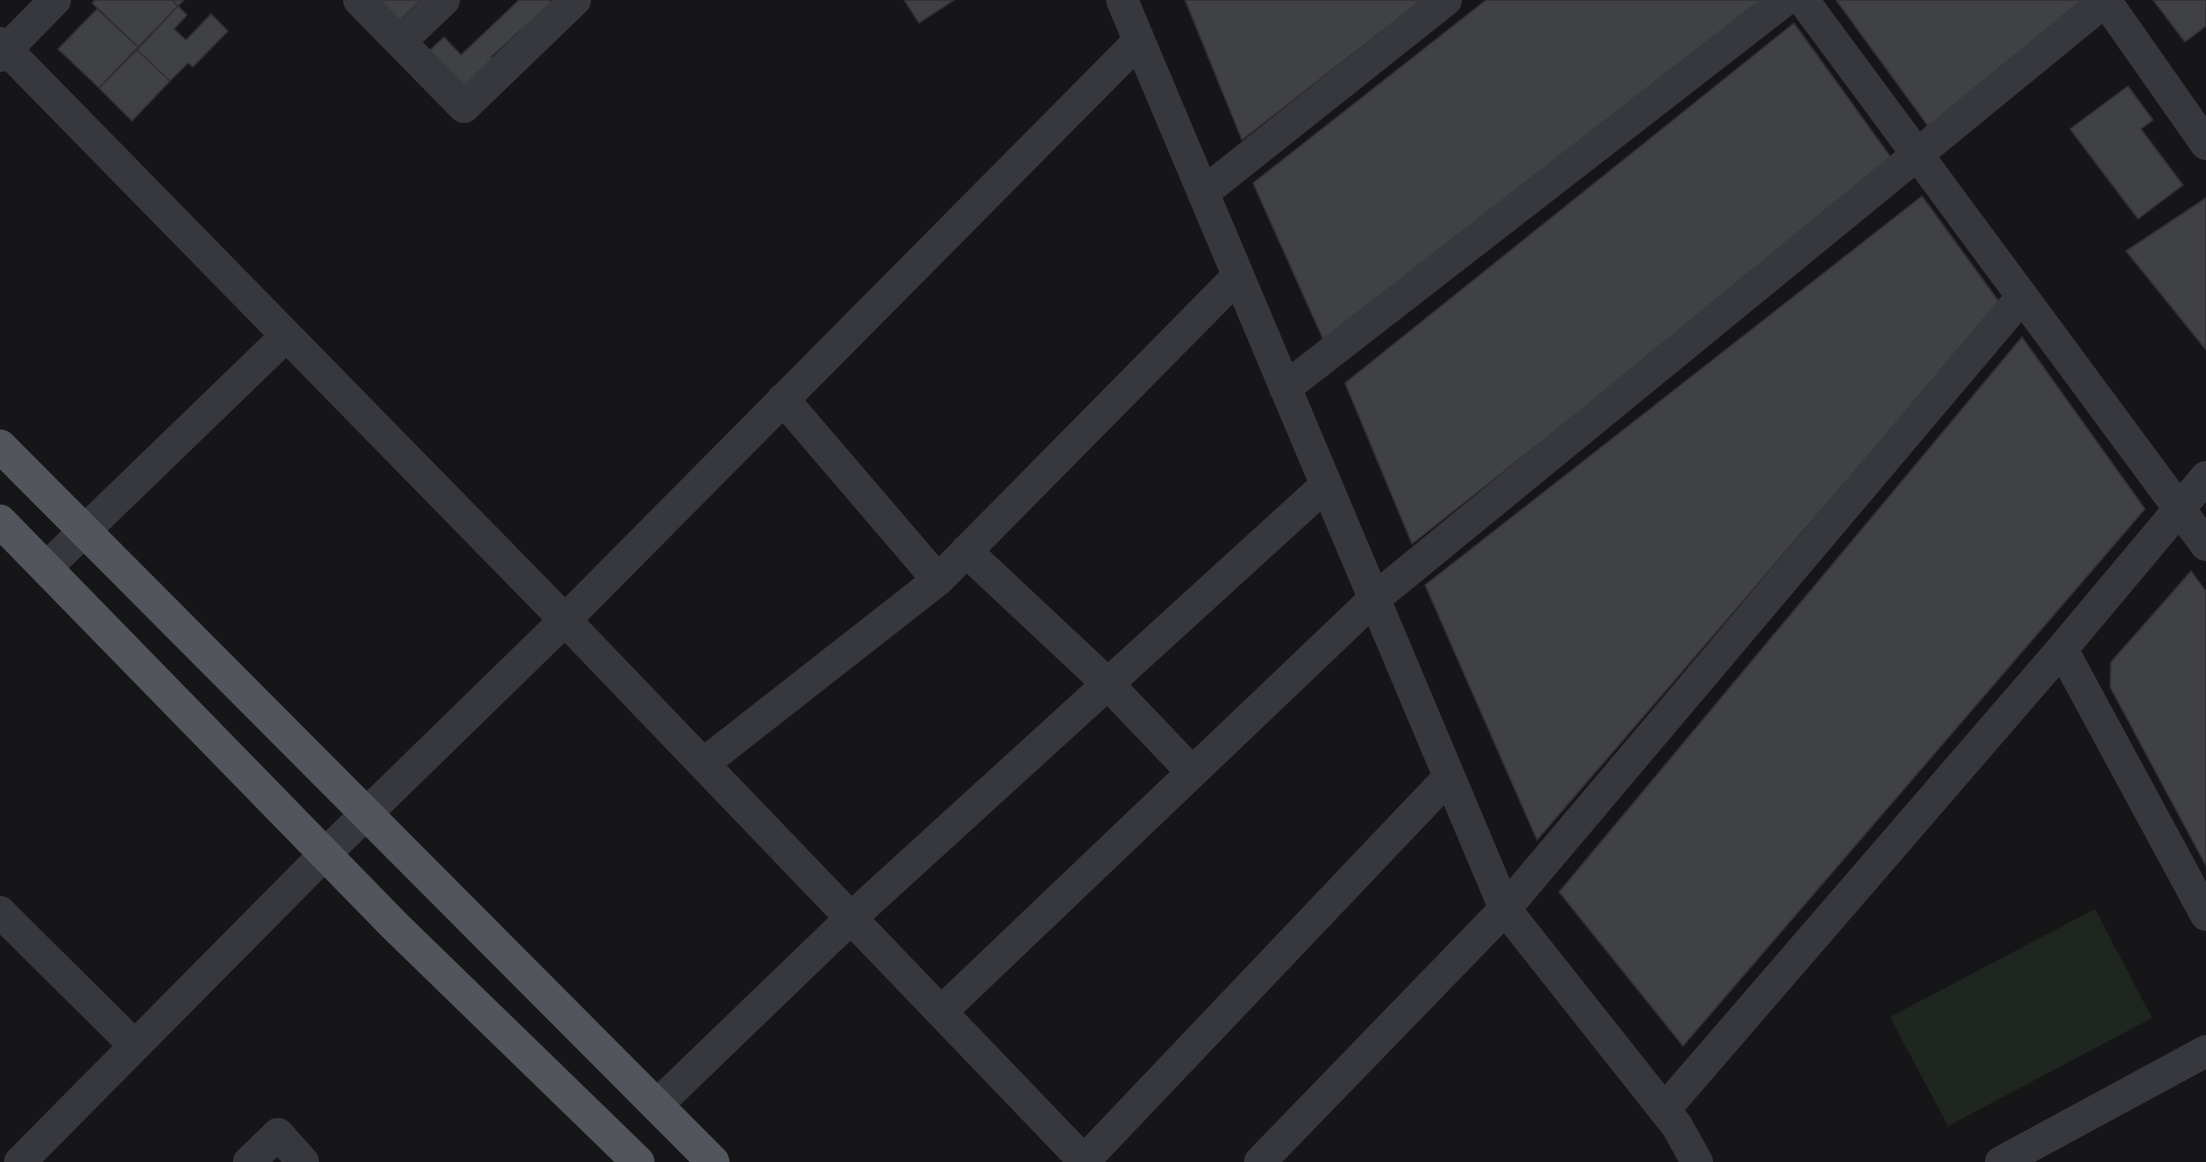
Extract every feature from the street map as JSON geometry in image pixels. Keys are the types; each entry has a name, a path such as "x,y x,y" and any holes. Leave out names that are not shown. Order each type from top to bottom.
{"main road":[{"path":"0,446 713,1162"},
{"path":"0,522 395,926 638,1162"}],"street":[{"path":"55,0 2,49 565,620 1085,1161 1449,777"},
{"path":"359,0 464,107 575,0"},
{"path":"400,42 444,0"},
{"path":"1122,0 1505,909 1677,1126 1697,1162"},
{"path":"1203,193 1446,0"},
{"path":"1285,388 1785,0"},
{"path":"1803,0 2021,298 2206,545"},
{"path":"941,1012 1374,599 2106,0 2206,144"},
{"path":"20,1162 366,814 565,620 1139,41"},
{"path":"703,764 938,580 1238,276"},
{"path":"1260,1162 1505,909 2021,298"},
{"path":"46,568 286,336"},
{"path":"783,399 938,580"},
{"path":"1664,1110 2062,649 2206,477"},
{"path":"657,1105 851,918 1326,485"},
{"path":"966,551 1108,684 1192,772"},
{"path":"2062,649 2206,915"},
{"path":"0,912 135,1046"},
{"path":"2001,1162 2206,1052"},
{"path":"249,1162 278,1134 303,1162"}],"shaded area":[{"path":"2095,909 2152,1018 1948,1126 1890,1017"}],"building":[{"path":"95,0 172,0 178,6 138,47 92,3"},
{"path":"172,0 184,0 178,6"},
{"path":"379,0 421,0 399,21"},
{"path":"519,0 549,0 555,7 526,33 522,29 491,57 497,63 464,92 428,52 444,37 461,55"},
{"path":"904,0 954,0 919,23"},
{"path":"1185,0 1422,0 1242,140"},
{"path":"1486,0 1761,0 1327,348 1253,183"},
{"path":"1836,0 2094,0 1928,126"},
{"path":"2153,0 2206,0 2206,26 2185,42"},
{"path":"178,6 187,15 174,29 186,40 211,14 228,31 193,67 188,63 170,81 137,50"},
{"path":"97,9 138,47 99,88 58,49"},
{"path":"1794,23 1895,163 1412,544 1345,383"},
{"path":"137,50 170,81 132,121 99,88"},
{"path":"2128,86 2153,120 2141,129 2183,185 2138,219 2070,129"},
{"path":"1922,196 2000,303 1537,840 1425,585"},
{"path":"2206,198 2206,350 2126,251"},
{"path":"2022,337 2145,509 1683,1046 1559,892"},
{"path":"2191,571 2206,591 2206,866 2110,687 2111,662"}]}
